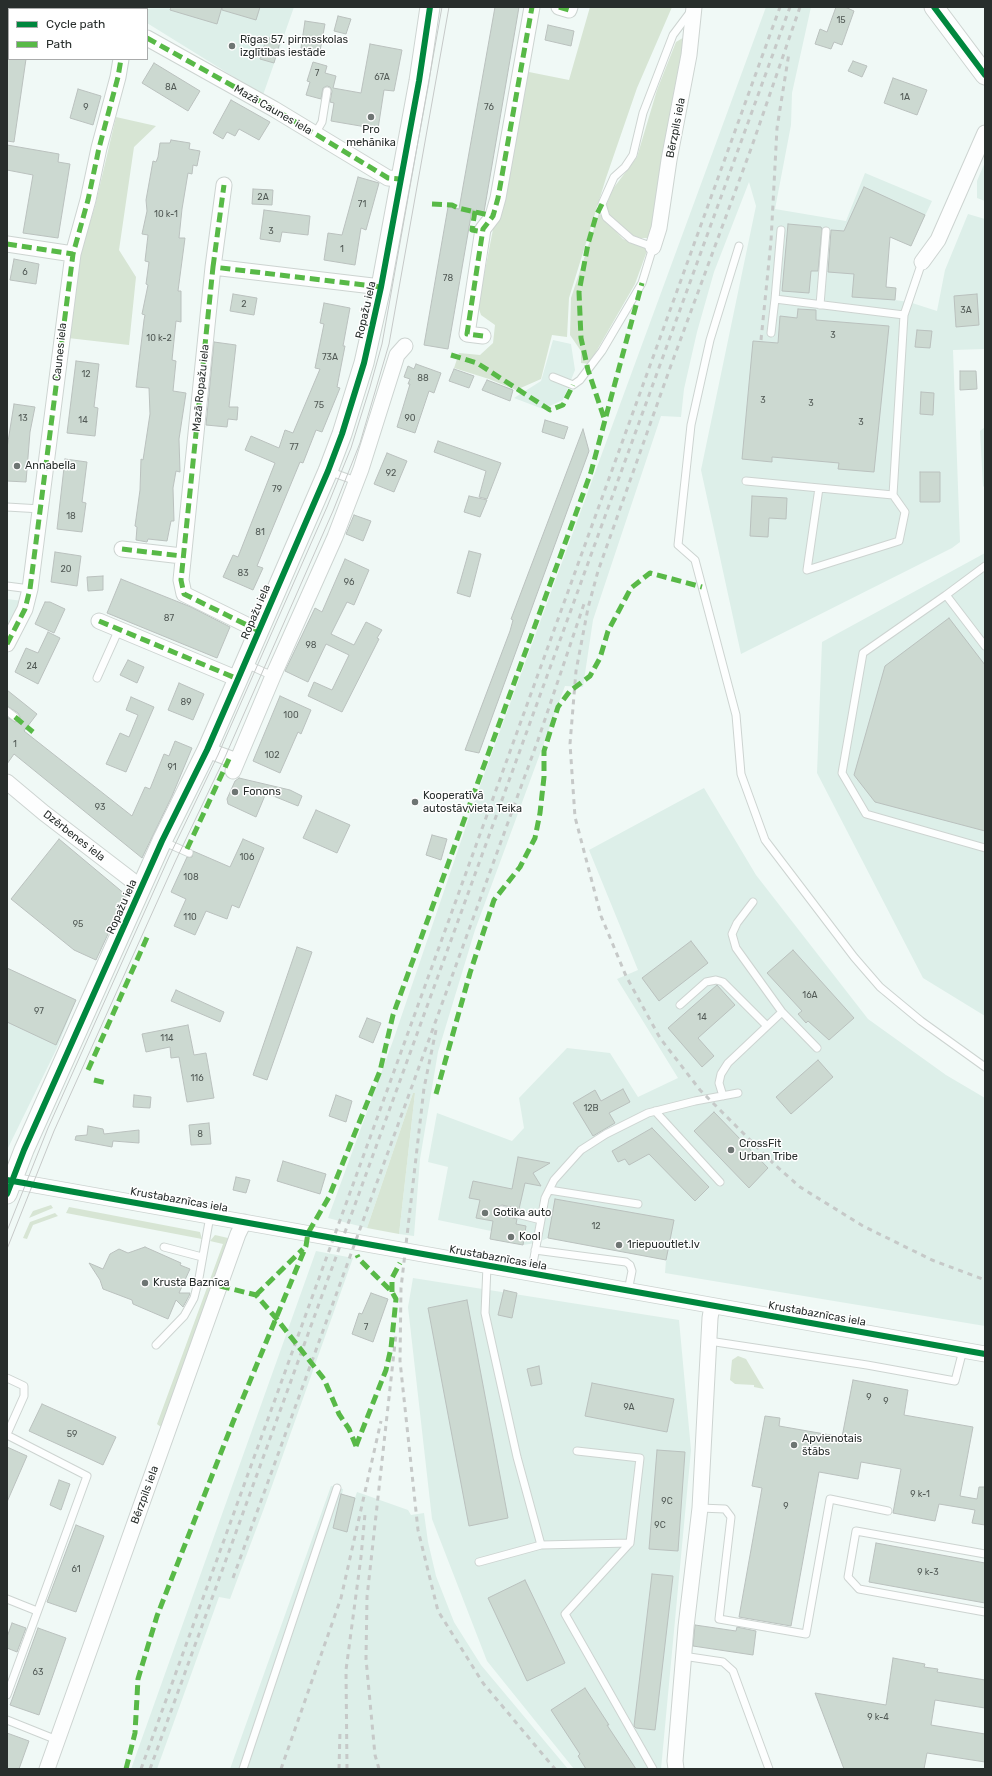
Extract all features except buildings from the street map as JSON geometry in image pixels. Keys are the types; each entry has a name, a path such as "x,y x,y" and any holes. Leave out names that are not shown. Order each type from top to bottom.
{"street":[{"name":"Ropažu iela","path":"9,1185 162,841 207,750 328,471 364,363 381,287 419,81 430,7"},
{"path":"483,336 467,334 483,229 493,216 498,198 532,7"},
{"path":"558,7 569,10 570,7"},
{"path":"934,7 985,75"},
{"name":"Bērzpils iela","path":"653,247 659,228 669,160 689,55 694,8"},
{"name":"Mazā Caunes iela","path":"148,39 315,134 388,178 400,179"},
{"name":"Caunes iela","path":"7,644 25,608 30,589 73,254 88,200 121,60"},
{"path":"922,262 938,240 985,133"},
{"name":"Mazā Ropažu iela","path":"224,185 213,267 182,556 181,580 184,594 259,631"},
{"path":"7,244 73,254"},
{"path":"213,267 381,287"},
{"path":"207,750 235,766 335,537 356,481 397,355 405,346"},
{"path":"122,548 182,556"},
{"path":"99,621 241,672"},
{"name":"Dzērbenes iela","path":"7,782 44,813 130,879 142,886"},
{"name":"Krustabaznīcas iela","path":"9,1185 210,1216 985,1354"},
{"name":"Bērzpils iela","path":"47,1769 238,1234 244,1222"},
{"path":"676,1769 674,1761 700,1508 710,1318 712,1306"}],"lane":[{"path":"553,377 573,385 580,380 602,351 642,283 653,247 631,239 606,217 602,204 614,177 625,167 633,155 643,113 673,35 686,16 694,8"},
{"path":"315,134 322,122 327,91"},
{"path":"771,333 781,230"},
{"path":"820,305 826,231"},
{"path":"739,246 710,340 691,425 678,545 695,560 736,715 741,774 765,840 854,957 880,988 920,1021 985,1066"},
{"path":"819,488 807,570 899,540 905,512 894,495 904,315 922,262"},
{"path":"775,299 904,315"},
{"path":"328,471 356,481"},
{"path":"746,481 894,495"},
{"path":"7,507 41,509"},
{"path":"985,566 863,653 842,774 866,814 985,848"},
{"path":"7,586 30,589"},
{"path":"946,595 985,646"},
{"path":"97,678 119,629"},
{"path":"241,672 273,676"},
{"path":"7,711 15,717"},
{"path":"162,841 189,852"},
{"path":"753,902 737,922 732,934 736,948 782,1012 816,1048"},
{"path":"680,1005 706,982 716,980 724,982 767,1026"},
{"path":"723,1096 719,1083 721,1074 728,1063 782,1012"},
{"path":"531,1274 545,1198 554,1180 581,1150 606,1134 656,1111 738,1093"},
{"path":"656,1111 720,1182"},
{"path":"549,1190 638,1204"},
{"path":"500,1210 541,1220"},
{"path":"156,1345 184,1316 194,1298 210,1216"},
{"path":"164,1247 202,1257"},
{"path":"535,1250 626,1262 632,1271 628,1291"},
{"path":"487,1266 485,1313 517,1457 541,1545"},
{"path":"709,1341 867,1365 955,1381 963,1350"},
{"path":"7,1378 24,1386 24,1396 7,1434 87,1476 7,1695"},
{"path":"577,1451 640,1458 630,1543 565,1614 653,1769"},
{"path":"243,1769 337,1488"},
{"path":"700,1508 725,1509 731,1516 719,1619 806,1634 830,1499 888,1511"},
{"path":"985,1554 856,1531 848,1577 859,1590 985,1612"},
{"path":"479,1562 541,1545 630,1543"},
{"path":"7,1600 37,1611"},
{"path":"684,1656 723,1662 733,1671 769,1769"},
{"path":"7,1720 57,1740"}],"shaded area":[{"name":"Rīgas 57. pirmsskolas izglītības iestāde","path":"294,7 263,95 148,24 148,8 144,8"},
{"path":"766,7 811,7 792,93 791,125 775,209 846,221 865,173 932,201 911,246 873,230 886,287 896,288 895,300 909,302 937,311 945,270 968,214 985,219 985,349 953,350 960,542 952,548 741,654 701,470 756,206 749,182 714,272 697,332 684,389 681,417 661,416 593,620 583,687 565,686 475,930 438,1052 420,1159 414,1236 399,1234 415,1093 413,1093 367,1228 328,1218 394,1038 478,791"},
{"path":"985,162 985,201 977,198 977,181"},
{"path":"553,340 571,344 575,370 563,400 543,409 514,398 541,381"},
{"path":"985,427 985,488 983,486 980,431"},
{"path":"985,553 985,1016 923,978 817,773 822,642"},
{"path":"7,599 23,601 7,629"},
{"path":"704,788 756,875 868,1019 946,1075 985,1098 985,1326 665,1273 666,1260 548,1238 536,1243 523,1245 490,1239 491,1231 438,1220 448,1167 428,1162 437,1113 512,1141 524,1128 519,1098 567,1048 610,1053 638,1097 678,1078 617,979 638,970 589,850"},
{"path":"7,968 76,1000 57,1048 7,1150"},
{"path":"316,1251 353,1258 230,1599 219,1597 157,1769 131,1769"},
{"path":"413,1278 679,1320 691,1450 661,1769 574,1769 487,1661 432,1519 408,1307"},
{"path":"331,1486 343,1489 342,1495 355,1498 357,1492 408,1510 411,1515 424,1513 428,1542 436,1576 454,1622 481,1665 568,1769 230,1769"}],"green space":[{"path":"590,7 672,7 637,88 606,178 569,298 567,337 552,335 541,379 516,390 489,379 454,368 459,353 480,355 493,343 495,325 481,315 478,306 524,71 569,80"},
{"path":"686,36 651,238 640,238 629,234 609,216 606,206 612,190 637,157 657,90 676,42"},
{"path":"116,117 156,126 134,147 119,250 136,277 129,345 68,338 79,259 95,206"},
{"path":"599,213 623,239 648,248 635,284 589,364 581,363 581,351 570,335 571,298"},
{"path":"413,1093 415,1093 399,1234 367,1228"},
{"path":"51,1205 53,1208 29,1218 33,1211"},
{"path":"69,1207 200,1232 202,1239 66,1213"},
{"path":"55,1213 58,1216 33,1225 27,1239 23,1238 30,1222"},
{"path":"215,1235 228,1238 230,1247 161,1427 157,1424 223,1244 210,1241"},
{"path":"738,1356 746,1359 764,1389 754,1387 754,1385 735,1384 730,1380 732,1360"}],"tram line":[{"path":"7,1231 48,1128 169,857 218,755 327,507 351,448 382,344 442,7"},
{"path":"7,1249 54,1131 176,860 225,757 333,511 360,443 389,344 449,7"}],"railway":[{"path":"141,1769 780,7"},
{"path":"150,1769 790,7"},
{"path":"800,7 752,146 670,368 598,571 588,608 576,671 570,744 575,817 601,916 626,976 660,1038 700,1090 774,1164 800,1187 863,1226 932,1260 985,1280"},
{"path":"761,340 771,241 777,128 789,53"},
{"path":"233,1578 538,740 585,601"},
{"path":"436,1030 424,1088 401,1288 400,1361 418,1530 438,1611 483,1683 555,1769"},
{"path":"379,1769 375,1755 366,1659 367,1597 396,1334"},
{"path":"281,1769 341,1598 381,1421"},
{"path":"347,1769 346,1670 361,1557 365,1514"},
{"path":"339,1769 340,1731"}],"marked path":[{"path":"483,336 467,334 483,229 493,216 498,198 532,7"},
{"path":"559,7 569,10 570,7"},
{"path":"148,39 274,109 388,178 400,179"},
{"path":"7,644 25,609 30,589 73,254 88,200 121,60"},
{"path":"213,267 224,185"},
{"path":"432,204 452,205 458,208 493,216"},
{"path":"602,204 596,216 588,244 579,292 581,338 588,370 605,421"},
{"path":"475,211 472,230 478,231"},
{"path":"7,244 73,254"},
{"path":"259,631 184,594 181,580 213,267 381,287"},
{"path":"126,1769 135,1733 138,1679 157,1616 233,1422 306,1246 308,1233 329,1197 380,1071 393,1015 591,472 642,283"},
{"path":"451,355 477,363 550,410 563,405 573,385"},
{"path":"122,549 182,556"},
{"path":"436,1094 470,973 494,900 520,867 535,838 540,813 544,777 544,751 558,707 570,691 590,676 600,658 608,631 631,588 650,573 702,587"},
{"path":"99,621 238,679"},
{"path":"15,717 33,732"},
{"path":"187,849 229,759"},
{"path":"88,1070 149,933"},
{"path":"94,1080 106,1083"},
{"path":"256,1295 303,1249"},
{"path":"356,1446 386,1370 391,1348 396,1299 392,1292 359,1259 357,1255"},
{"path":"392,1292 392,1278 400,1263"},
{"path":"220,1286 256,1295 276,1318 324,1379 339,1414 349,1429 356,1446"}],"cycle path":[{"path":"7,1194 24,1150 162,841 207,750 328,471 342,434 364,363 381,287 419,81 430,7"},
{"path":"934,7 985,75"},
{"path":"7,1180 985,1354"}],"place":[{"name":"Rīgas 57. pirmsskolas izglītības iestāde","path":"232,46"},
{"name":"Pro mehānika","path":"371,117"},
{"name":"Annabella","path":"17,466"},
{"name":"Fonons","path":"235,792"},
{"name":"Kooperatīvā autostāvvieta Teika","path":"415,802"},
{"name":"CrossFit Urban Tribe","path":"731,1150"},
{"name":"Gotika auto","path":"485,1213"},
{"name":"Kool","path":"511,1237"},
{"name":"1riepuoutlet.lv","path":"619,1245"},
{"name":"Krusta Baznīca","path":"145,1283"},
{"name":"Apvienotais štābs","path":"794,1445"}]}
